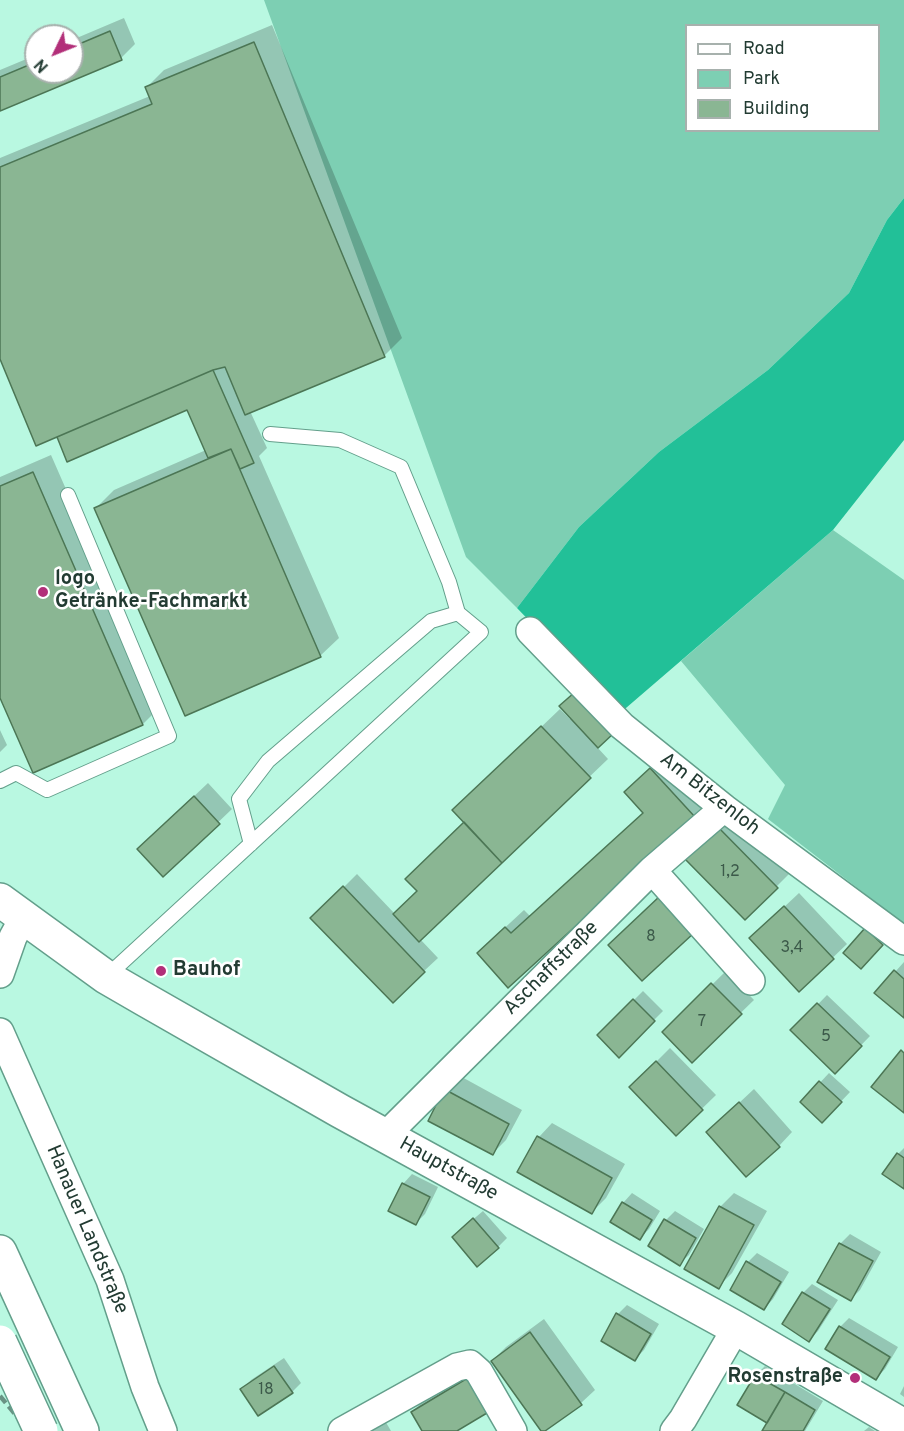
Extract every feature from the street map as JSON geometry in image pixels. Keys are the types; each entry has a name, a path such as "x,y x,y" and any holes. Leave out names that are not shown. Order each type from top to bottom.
{"main road":[{"name":"Hauptstraße","path":"12,909 106,976 385,1136 736,1328 904,1426"},
{"path":"0,1252 82,1431"},
{"path":"0,1342 41,1431"}],"street":[{"name":"Am Bitzenloh","path":"530,631 622,726 724,808 904,941"},
{"name":"Aschaffstraße","path":"385,1136 652,870 724,808"},
{"path":"652,870 751,981"},
{"path":"0,974 14,937 12,909"},
{"name":"Hanauer Landstraße","path":"0,1032 110,1280 145,1387 163,1431"},
{"path":"674,1431 736,1328"},
{"path":"342,1431 457,1367 470,1365 479,1372 513,1431"}],"lane":[{"path":"106,976 481,632 458,613 449,582 401,467 340,440 270,434"},
{"path":"0,781 16,773 47,790 169,736 68,495"},
{"path":"251,844 239,799 268,761 431,621 458,613"}],"green space":[{"path":"264,0 904,0 904,198 887,220 849,293 768,370 659,452 579,527 517,608 466,557"},
{"path":"904,198 904,440 833,530 619,714 517,608 579,527 659,452 768,370 849,293 887,220"},
{"path":"833,530 904,580 904,924 768,819 785,785 681,661"}],"building":[{"path":"110,31 122,60 84,76 84,42"},
{"path":"254,42 385,357 245,415 225,367 213,370 36,446 0,359 0,167 152,104 145,87"},
{"path":"24,67 24,84 65,84 0,111 0,77"},
{"path":"213,370 254,463 240,469 231,449 208,458 187,410 67,462 57,437"},
{"path":"231,449 321,657 185,716 94,508"},
{"name":"logo Getränke-Fachmarkt","path":"33,472 143,725 33,773 0,698 0,486"},
{"path":"575,692 614,733 598,748 559,706"},
{"path":"541,726 591,778 502,863 452,810"},
{"path":"650,768 695,817 508,988 477,953 505,927 511,933 643,813 624,792"},
{"path":"194,796 220,824 163,877 137,849"},
{"path":"464,822 502,863 419,942 393,914 417,891 405,879"},
{"path":"716,825 778,888 745,920 683,857"},
{"path":"343,886 425,972 393,1003 310,918"},
{"path":"661,895 695,932 642,981 608,945"},
{"path":"784,906 834,959 799,992 749,938"},
{"path":"865,928 883,945 861,969 843,953"},
{"path":"894,970 904,979 904,1018 874,993"},
{"path":"711,983 742,1014 692,1063 662,1032"},
{"path":"633,999 655,1021 619,1058 597,1035"},
{"path":"817,1003 862,1046 835,1074 790,1030"},
{"path":"901,1050 904,1053 904,1113 871,1087"},
{"path":"656,1061 703,1110 676,1136 629,1087"},
{"path":"819,1081 842,1102 822,1123 800,1102"},
{"path":"444,1089 509,1124 493,1155 428,1121"},
{"path":"739,1102 780,1147 746,1177 706,1132"},
{"path":"537,1136 612,1178 592,1214 517,1172"},
{"path":"897,1153 904,1158 904,1189 882,1174"},
{"path":"402,1183 430,1197 416,1225 388,1211"},
{"path":"622,1202 652,1220 640,1240 610,1222"},
{"path":"719,1206 754,1225 719,1289 684,1269"},
{"path":"473,1218 499,1248 477,1267 452,1237"},
{"path":"664,1219 696,1238 680,1266 648,1246"},
{"path":"839,1243 873,1261 851,1301 817,1282"},
{"path":"746,1261 781,1282 764,1310 730,1290"},
{"path":"802,1292 830,1309 809,1342 782,1324"},
{"path":"616,1313 651,1334 635,1361 601,1341"},
{"path":"839,1326 890,1357 876,1380 825,1349"},
{"path":"530,1332 582,1405 545,1431 541,1431 491,1361"},
{"path":"274,1366 293,1393 258,1416 240,1389"},
{"path":"755,1375 785,1392 767,1423 737,1405"},
{"path":"471,1376 492,1410 457,1431 422,1431 411,1412"},
{"path":"785,1392 815,1410 803,1431 762,1431"}],"railway":[{"path":"0,1374 48,1431"},
{"path":"0,1396 29,1431"}],"place":[{"name":"logo Getränke-Fachmarkt","path":"43,592"},
{"name":"Bauhof","path":"161,971"},
{"name":"Rosenstraße","path":"855,1378"}]}
